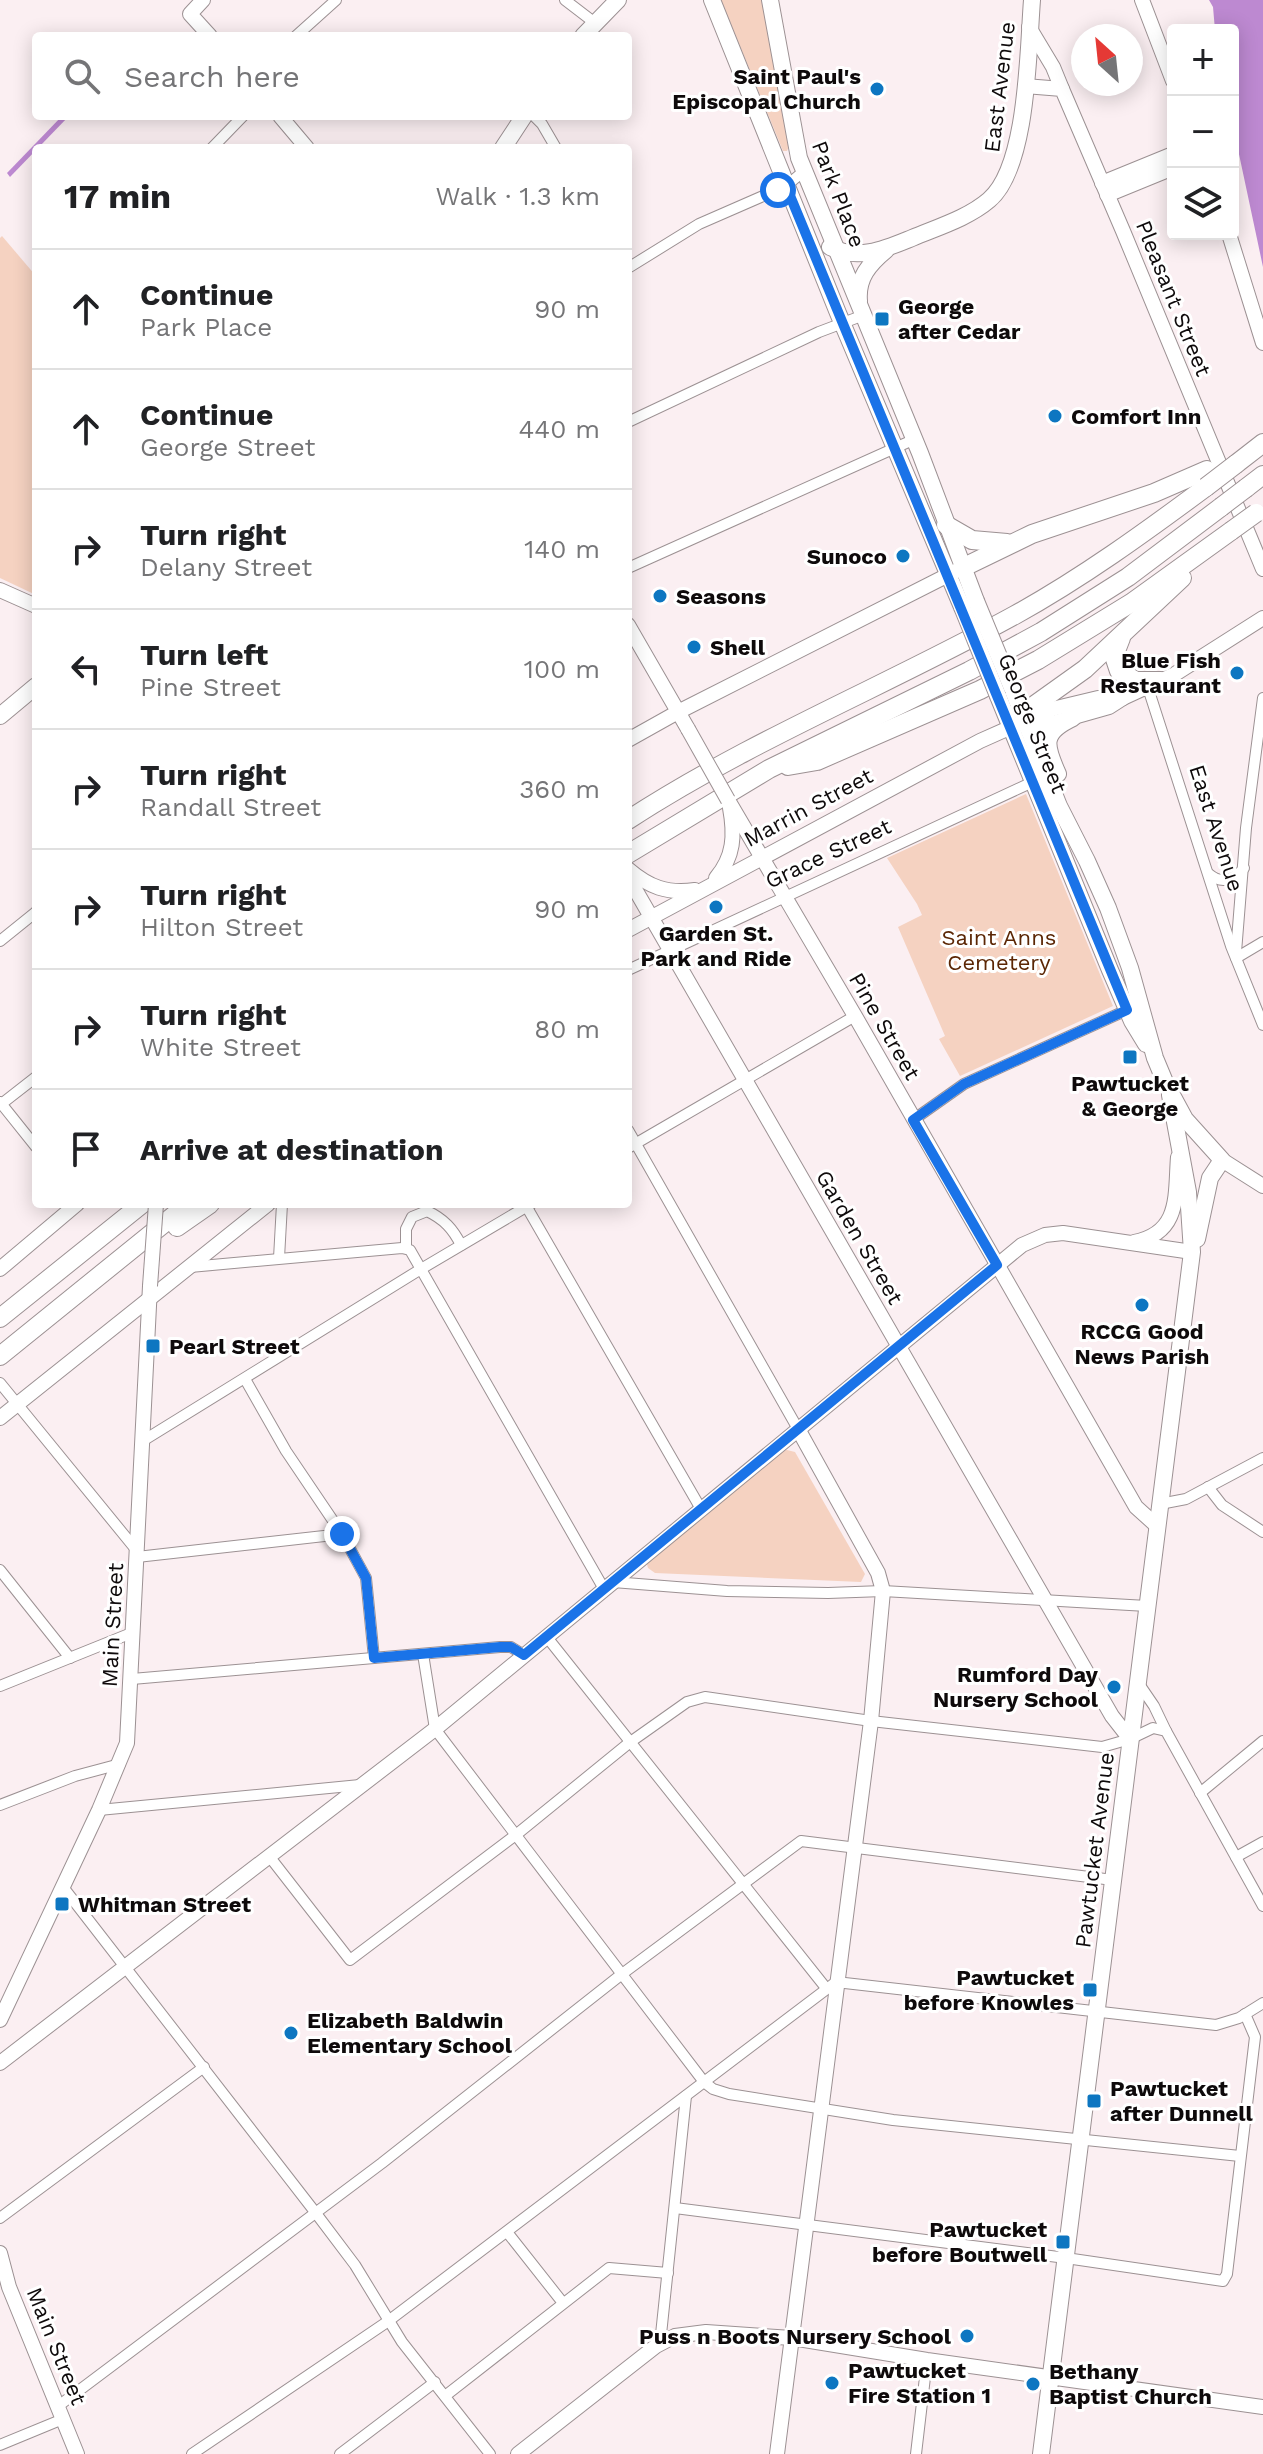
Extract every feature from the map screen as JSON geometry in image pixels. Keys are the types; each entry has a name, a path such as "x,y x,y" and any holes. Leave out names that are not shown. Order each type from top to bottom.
{"highway":[{"path":"632,818 760,742 1016,615 1106,560 1206,478 1263,442"},
{"path":"632,852 769,769 969,671 1041,632 1137,571 1263,475"},
{"path":"955,571 1056,525 1206,478"},
{"path":"769,769 817,761 1001,680 1110,616 1263,507"},
{"path":"946,525 972,540 1009,544"},
{"path":"1018,724 1036,704 1075,677 1126,631 1231,531"},
{"path":"1126,631 1114,650 1116,667 1124,676 1154,685"},
{"path":"0,1318 137,1208"},
{"path":"0,1356 183,1208"},
{"path":"66,1303 204,1208"}],"main road":[{"path":"203,0 190,14 206,32"},
{"path":"587,32 618,0"},
{"name":"Park Place","path":"712,0 840,318"},
{"name":"Park Place","path":"770,0 795,140 804,171 862,311"},
{"name":"East Avenue","path":"836,250 865,253 889,247 973,211 996,193 1007,177 1014,154 1025,86 1032,0"},
{"path":"1142,0 1167,65"},
{"name":"Pleasant Street","path":"1029,27 1053,67 1263,569"},
{"path":"1025,86 1062,89"},
{"path":"283,120 304,144"},
{"path":"506,144 521,120"},
{"path":"1104,189 1167,157"},
{"path":"1104,189 1167,170"},
{"path":"801,223 815,237 836,250"},
{"path":"1231,240 1263,343"},
{"path":"862,311 859,285 864,273 889,247"},
{"name":"George Street","path":"862,311 915,439 946,525 955,571"},
{"name":"George Street","path":"840,318 894,448 969,604 1040,779 1127,1010 1155,1058"},
{"path":"632,738 955,571"},
{"path":"0,590 32,604"},
{"path":"1018,724 1049,724 1101,711 1154,685 1263,618"},
{"name":"Pine Street","path":"632,632 1136,1507 1157,1526"},
{"path":"0,716 32,689"},
{"path":"1018,724 1046,711 1089,700 1123,698"},
{"path":"1073,718 1050,733 1048,745 1096,881"},
{"name":"Marrin Street","path":"632,928 949,756 1018,724"},
{"name":"George Street","path":"1040,779 1096,881 1133,977 1155,1058 1170,1095 1192,1129 1222,1160 1263,1186"},
{"path":"632,872 655,888 680,892 706,887 725,866 733,841 728,800"},
{"name":"Garden Street","path":"632,884 897,1347 1112,1716 1130,1739"},
{"name":"Pawtucket Avenue","path":"1041,2454 1192,1252 1190,1206 1170,1095"},
{"path":"1128,1243 1157,1234 1169,1222 1175,1205 1180,1141"},
{"name":"Pawtucket Avenue","path":"1192,1252 1210,1178 1222,1160"},
{"path":"0,1269 72,1208"},
{"name":"Main Street","path":"0,2020 120,1764 129,1731 141,1442 156,1208"},
{"path":"0,1418 150,1292 188,1268 263,1208"},
{"path":"0,2063 435,1729 1022,1245 1045,1235 1074,1234 1192,1252"},
{"path":"777,2454 820,2108 831,1985 871,1721 883,1591 878,1573 798,1429"},
{"name":"Main Street","path":"0,2253 9,2287 77,2454"},
{"path":"518,2454 660,2344 675,2336 706,2332 792,2338 1263,2407"}],"street":[{"path":"300,32 336,0"},
{"path":"565,0 595,23"},
{"path":"216,144 239,120"},
{"path":"538,120 554,144"},
{"path":"632,266 699,224 786,186 804,171"},
{"path":"632,420 840,318 862,311"},
{"path":"632,566 915,439"},
{"name":"East Avenue","path":"1154,685 1209,874 1236,958 1263,1025"},
{"path":"1236,958 1246,828 1263,698"},
{"name":"Grace Street","path":"632,968 1040,779"},
{"path":"1209,874 1214,879 1225,881 1244,868"},
{"path":"0,941 32,915"},
{"path":"1236,958 1263,942"},
{"path":"913,1120 964,1084 1127,1010"},
{"path":"798,1429 632,1146 855,1016"},
{"path":"32,1080 1,1104 32,1142"},
{"path":"279,1258 282,1208"},
{"path":"141,1442 523,1208"},
{"path":"530,1208 701,1509"},
{"path":"406,1248 406,1229 412,1217 427,1211 453,1228 461,1245"},
{"path":"188,1268 279,1258 410,1250 609,1585 727,1591 883,1591 1147,1606"},
{"path":"245,1379 366,1578 374,1658"},
{"path":"3,1387 138,1555 342,1534"},
{"path":"1160,1504 1186,1499 1263,1458"},
{"path":"1208,1487 1222,1505 1263,1532"},
{"path":"117,1526 138,1525"},
{"path":"0,1570 4,1582 70,1658"},
{"path":"0,1686 134,1632"},
{"path":"546,1636 742,1884 831,1985 1216,2025 1263,2003"},
{"path":"132,1679 500,1647 511,1647 524,1655"},
{"path":"423,1654 435,1729 704,2082 713,2089 893,2120 1240,2156"},
{"path":"1138,1682 1263,1906"},
{"path":"269,1856 350,1960 517,1834 629,1743 687,1702 705,1697 871,1721 1102,1747 1153,1728 1166,1731"},
{"path":"1200,1793 1263,1741 1263,1733"},
{"path":"0,1805 75,1776 120,1764"},
{"path":"99,1810 362,1784"},
{"path":"0,2445 60,2413 622,1974 801,1841 1113,1880"},
{"path":"1236,1857 1263,1842"},
{"path":"63,1887 355,2265 402,2342 490,2454"},
{"path":"192,2454 390,2320 831,1985"},
{"path":"675,2208 1223,2281 1227,2274 1255,2037 1245,2014"},
{"path":"0,2218 204,2067"},
{"path":"660,2344 686,2096"},
{"path":"507,2232 563,2303"},
{"path":"445,2396 609,2268 668,2273"},
{"path":"916,2454 927,2360"},
{"path":"340,2454 435,2382"}],"green space":[{"path":"721,0 762,0 789,146 787,151 783,151"},
{"path":"2,236 32,271 32,593 0,578"},
{"name":"Saint Anns Cemetery","path":"1026,794 1113,1006 960,1076 939,1039 945,1036 898,927 922,915 887,858"},
{"path":"779,1451 795,1452 865,1574 861,1582 655,1573 648,1568 646,1561"}],"shaded area":[{"path":"1209,0 1263,0 1263,267 1239,154 1239,24 1214,24"},
{"path":"58,120 65,120 42,144 35,144"},
{"path":"32,147 32,154 10,177 7,173"}],"place":[{"name":"Saint Paul's Episcopal Church","path":"877,89"},
{"name":"George after Cedar","path":"882,319"},
{"name":"Comfort Inn","path":"1055,416"},
{"name":"Sunoco","path":"903,556"},
{"name":"Seasons","path":"660,596"},
{"name":"Shell","path":"694,647"},
{"name":"Blue Fish Restaurant","path":"1237,673"},
{"name":"Garden St. Park and Ride","path":"716,907"},
{"name":"Pawtucket & George","path":"1130,1057"},
{"name":"RCCG Good News Parish","path":"1142,1305"},
{"name":"Pearl Street","path":"153,1346"},
{"name":"Rumford Day Nursery School","path":"1114,1687"},
{"name":"Whitman Street","path":"62,1904"},
{"name":"Pawtucket before Knowles","path":"1090,1990"},
{"name":"Elizabeth Baldwin Elementary School","path":"291,2033"},
{"name":"Pawtucket after Dunnell","path":"1094,2101"},
{"name":"Pawtucket before Boutwell","path":"1063,2242"},
{"name":"Puss n Boots Nursery School","path":"967,2336"},
{"name":"Pawtucket Fire Station 1","path":"832,2383"},
{"name":"Bethany Baptist Church","path":"1033,2384"}],"route":[{"path":"342,1534 366,1578 374,1658 500,1647 518,1649 524,1655 997,1265 913,1120 964,1084 1127,1010 786,186 778,190"}]}
